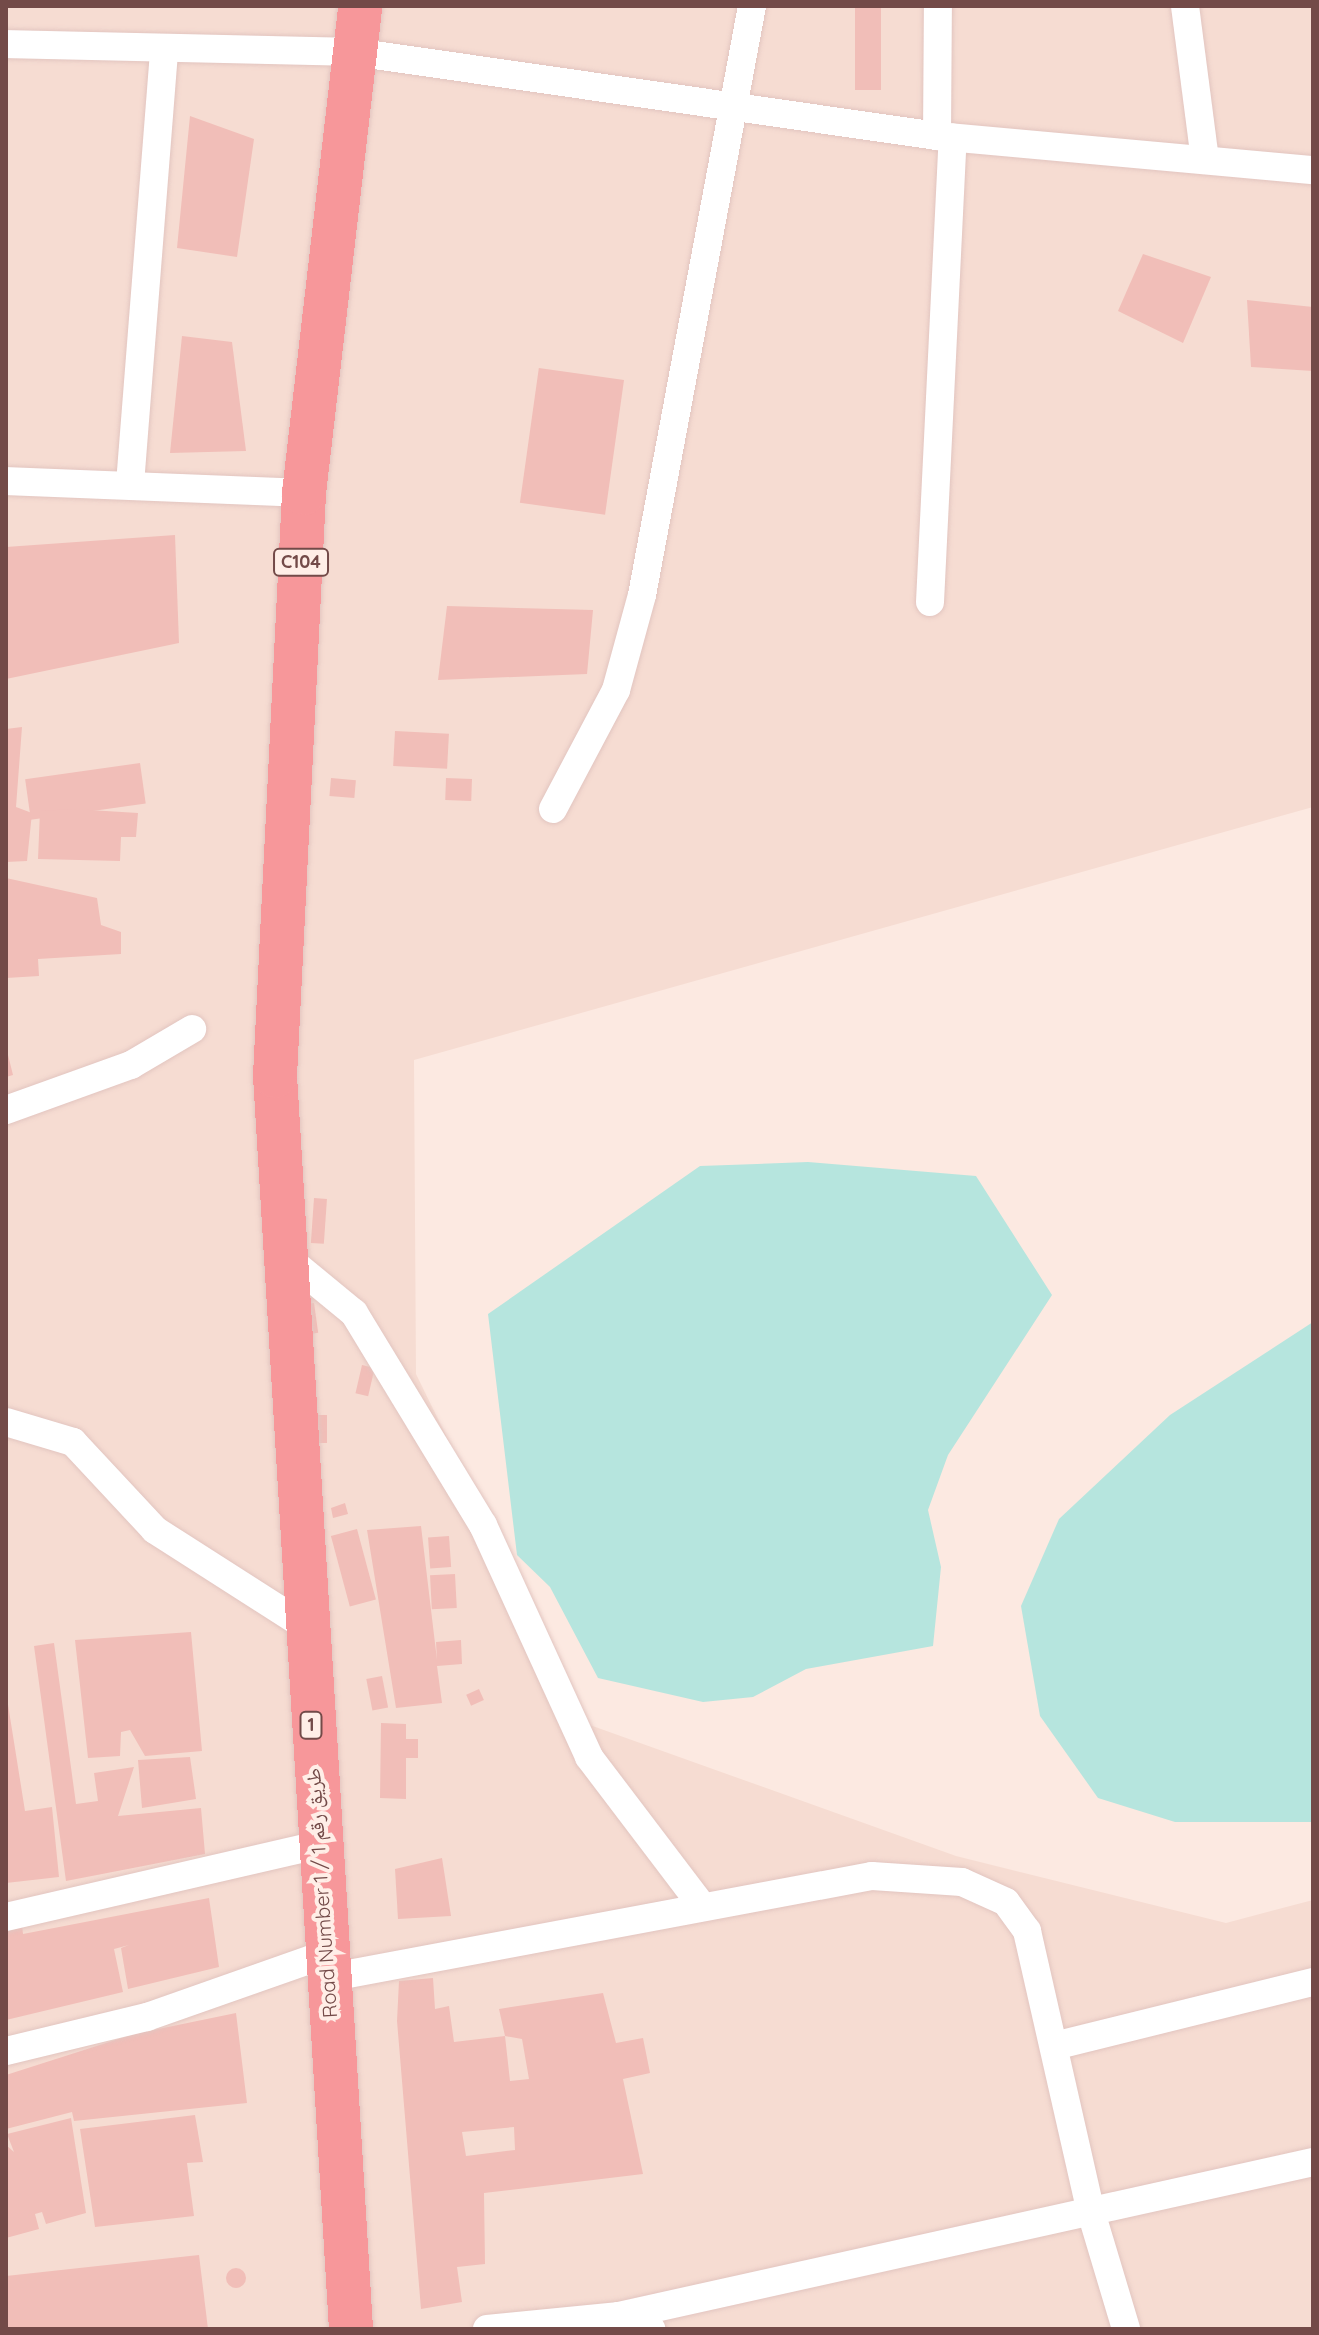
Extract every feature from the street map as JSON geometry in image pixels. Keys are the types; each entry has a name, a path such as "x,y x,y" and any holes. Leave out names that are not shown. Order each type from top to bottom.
{"highway":[{"name":"C104","path":"278,1121 304,493 360,6"},
{"name":"Road Number 1 / طريق رقم 1","path":"278,1121 317,1845 351,2329"}],"street":[{"path":"553,809 616,690 642,595 729,107 752,6"},
{"path":"930,602 945,137 938,6"},
{"path":"1185,6 1205,160"},
{"path":"6,44 354,52 945,137 1313,170"},
{"path":"130,484 164,48"},
{"path":"6,481 304,493"},
{"path":"6,1110 131,1065 192,1029"},
{"path":"286,1257 354,1313 483,1525 589,1757 702,1906"},
{"path":"6,1422 73,1442 155,1530 305,1626"},
{"path":"6,1917 317,1845"},
{"path":"6,2051 147,2017 326,1966 872,1876 962,1882 1006,1902 1027,1931 1091,2212 1126,2329"},
{"path":"1054,2046 1313,1982"},
{"path":"487,2329 619,2316 1313,2162"},
{"path":"619,2316 651,2329"}],"shaded area":[{"path":"6,6 1313,6 1313,807 414,1060 416,1374 587,1724 956,1856 1226,1923 1313,1900 1313,2329 6,2329"}],"water":[{"path":"808,1162 976,1176 1052,1295 948,1455 928,1510 941,1567 933,1646 806,1669 753,1697 703,1702 598,1678 550,1587 517,1555 488,1314 700,1166"},
{"path":"1313,1322 1313,1822 1175,1822 1098,1798 1040,1716 1021,1606 1059,1519 1170,1415"}],"building":[{"path":"855,6 881,6 881,90 855,90"},
{"path":"190,116 254,139 237,257 177,248"},
{"path":"1143,254 1211,277 1183,343 1118,311"},
{"path":"1247,300 1313,307 1313,371 1251,367"},
{"path":"182,336 232,342 246,451 170,453"},
{"path":"539,368 624,380 605,515 520,503"},
{"path":"175,535 179,643 6,679 6,547"},
{"path":"447,606 593,610 587,674 438,680"},
{"path":"22,727 16,807 32,813 27,861 6,862 6,729"},
{"path":"395,731 449,734 447,769 393,766"},
{"path":"140,763 146,804 31,820 25,779"},
{"path":"331,778 356,780 354,798 329,796"},
{"path":"446,778 472,779 471,801 445,800"},
{"path":"73,809 138,813 136,837 121,837 120,861 38,859 40,811"},
{"path":"6,878 97,898 101,925 121,932 121,954 38,959 39,976 6,978"},
{"path":"6,1052 13,1075 6,1077"},
{"path":"314,1198 327,1199 324,1244 311,1243"},
{"path":"314,1303 318,1333 304,1335 300,1305"},
{"path":"362,1365 375,1368 368,1396 355,1393"},
{"path":"315,1415 327,1415 327,1443 315,1443"},
{"path":"345,1503 348,1514 333,1518 331,1508"},
{"path":"421,1526 437,1660 436,1642 461,1640 462,1664 437,1666 442,1703 396,1708 367,1530"},
{"path":"357,1529 376,1600 350,1607 331,1536"},
{"path":"449,1536 451,1567 430,1568 428,1537"},
{"path":"455,1574 457,1608 432,1609 430,1575"},
{"path":"191,1632 202,1751 145,1756 130,1730 121,1732 120,1756 88,1758 75,1640"},
{"path":"54,1643 76,1804 98,1801 94,1773 134,1767 118,1816 201,1808 205,1854 66,1881 34,1646"},
{"path":"382,1676 388,1707 372,1710 366,1679"},
{"path":"479,1689 484,1700 471,1706 466,1695"},
{"path":"6,1692 25,1811 52,1807 59,1877 6,1883"},
{"path":"381,1723 406,1724 406,1739 418,1739 418,1758 406,1758 406,1799 380,1798"},
{"path":"190,1757 196,1799 142,1808 138,1760"},
{"path":"442,1858 451,1916 398,1919 395,1869"},
{"path":"209,1898 219,1967 128,1989 121,1948 129,1945 114,1949 123,1992 6,2020 6,1928 22,1925 23,1934"},
{"path":"433,1978 435,2009 449,2006 454,2042 505,2036 499,2009 603,1993 616,2043 643,2038 650,2073 623,2079 643,2174 484,2193 485,2264 457,2267 462,2302 421,2309 397,2021 399,1981","holes":["505,2036 522,2039 529,2079 510,2081","514,2127 515,2150 466,2156 462,2132"]},
{"path":"236,2013 247,2103 74,2121 72,2112 6,2129 6,2075 134,2034"},
{"path":"195,2115 203,2162 187,2163 194,2216 95,2227 80,2129"},
{"path":"71,2118 86,2213 46,2224 42,2212 35,2214 39,2229 6,2238 6,2145 14,2152 7,2134"},
{"path":"199,2255 208,2329 6,2329 6,2276"},
{"path":"236,2268 243,2271 246,2278 243,2285 236,2288 229,2285 226,2278 229,2271"}]}
